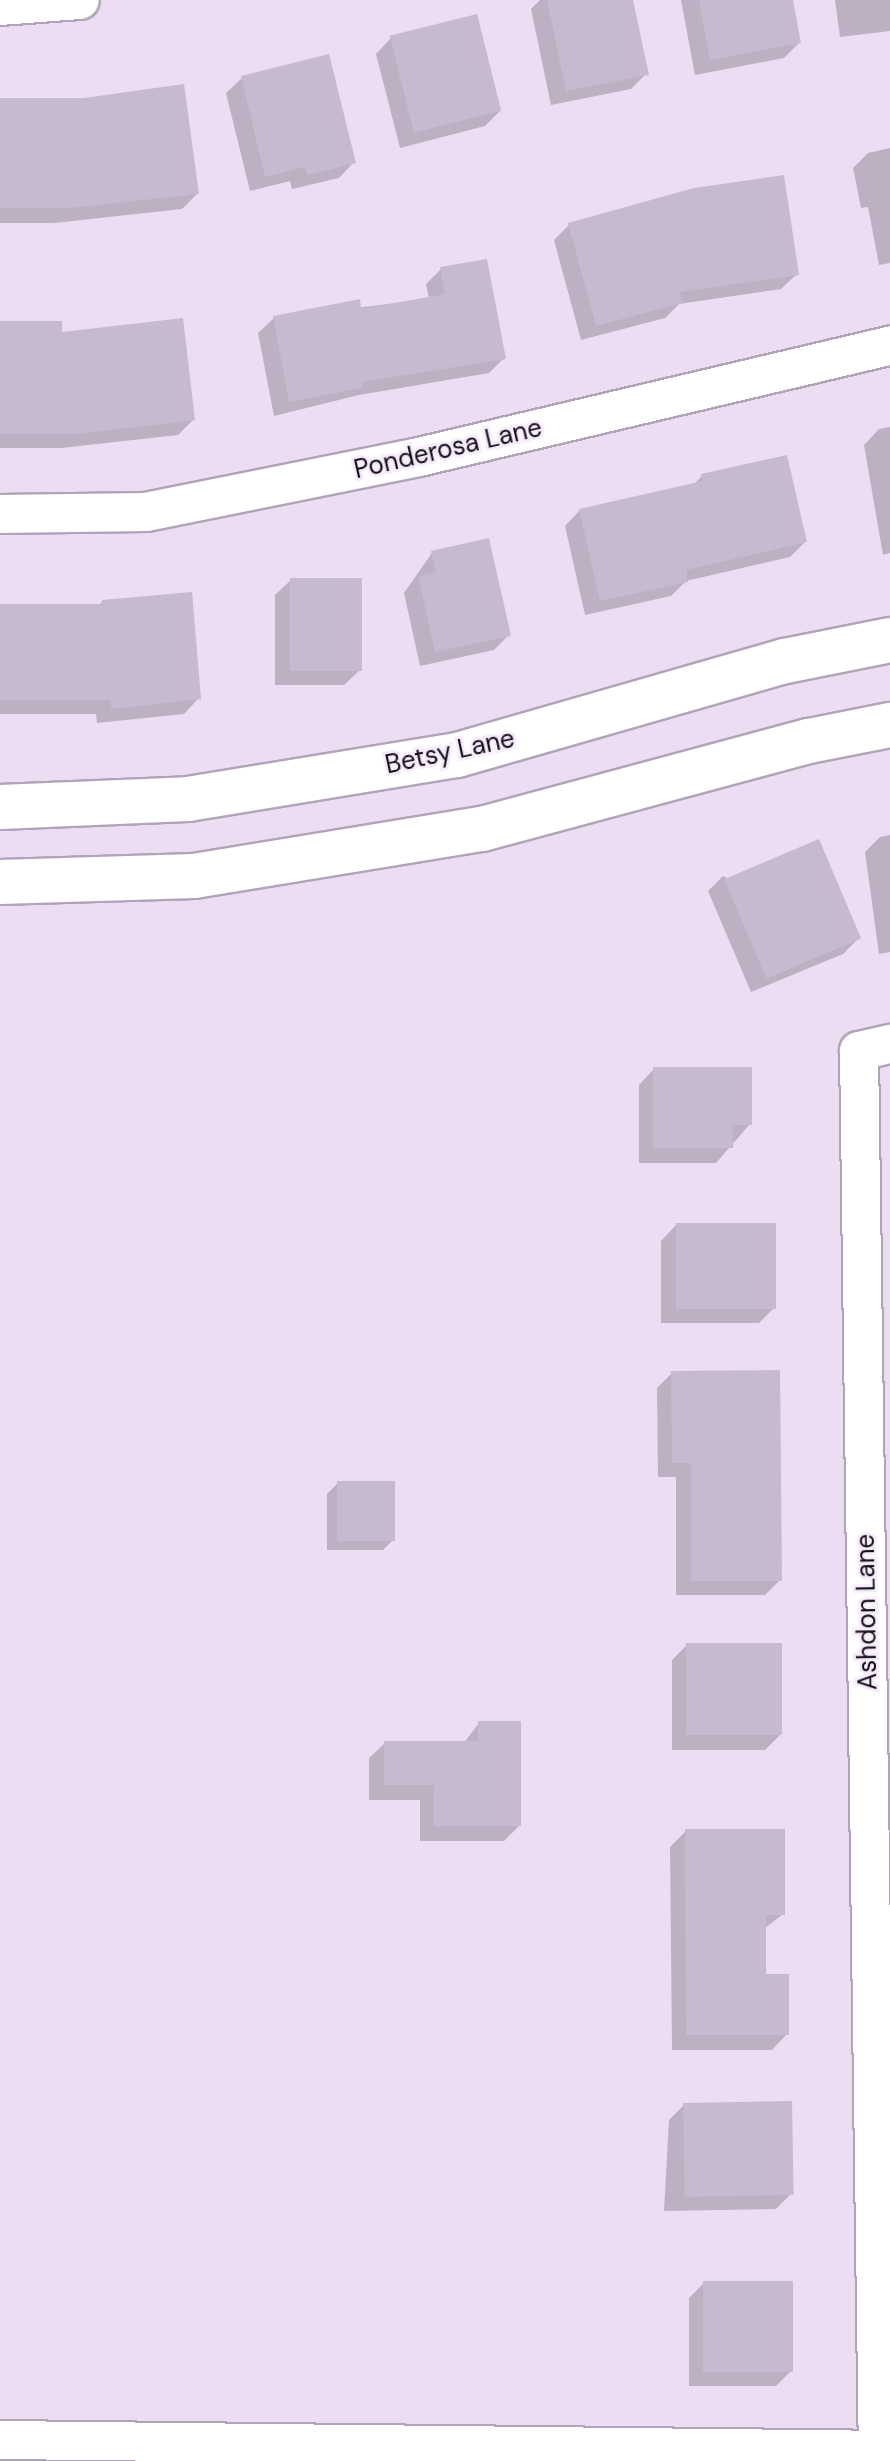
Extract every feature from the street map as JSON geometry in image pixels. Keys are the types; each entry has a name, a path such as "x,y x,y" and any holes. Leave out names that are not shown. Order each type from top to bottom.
{"main road":[{"name":"Betsy Lane","path":"0,807 188,799 457,755 785,661 890,640"},
{"path":"0,882 194,876 482,829 809,741 890,725"}],"street":[{"path":"0,6 80,0"},
{"name":"Ponderosa Lane","path":"0,514 146,512 419,457 890,346"},
{"name":"Ashdon Lane","path":"875,1048 882,2454"},
{"path":"0,2440 882,2454"}],"building":[{"path":"547,0 633,0 649,75 566,91"},
{"path":"699,0 793,0 801,43 710,60"},
{"path":"477,14 501,111 414,133 390,36"},
{"path":"329,54 356,163 307,175 305,167 265,177 241,76"},
{"path":"184,84 199,194 71,208 0,208 0,98 84,98"},
{"path":"784,175 799,275 680,292 683,303 596,326 568,223 694,188"},
{"path":"487,259 506,359 362,382 362,388 289,402 273,316 360,299 361,309 445,294 440,267"},
{"path":"183,318 195,420 78,434 0,434 0,321 62,321 62,332"},
{"path":"787,455 807,542 686,570 688,582 600,601 579,509 703,481 701,474"},
{"path":"489,538 511,636 435,652 418,576 436,572 431,551"},
{"path":"290,578 362,578 362,671 290,671"},
{"path":"192,592 201,699 111,709 111,700 0,700 0,604 102,604 102,600"},
{"path":"819,839 861,938 766,979 724,879"},
{"path":"653,1067 752,1067 752,1125 733,1125 733,1148 653,1148"},
{"path":"676,1223 776,1223 776,1309 676,1309"},
{"path":"780,1370 782,1581 691,1581 691,1463 672,1463 671,1371"},
{"path":"337,1481 395,1481 395,1541 337,1541"},
{"path":"686,1643 782,1643 782,1735 686,1735"},
{"path":"478,1721 521,1721 521,1826 434,1826 434,1785 384,1785 384,1741 478,1741"},
{"path":"685,1829 785,1829 785,1915 766,1915 766,1974 789,1974 789,2035 686,2035"},
{"path":"792,2101 794,2195 685,2197 683,2103"},
{"path":"703,2281 793,2281 793,2372 703,2372"}]}
